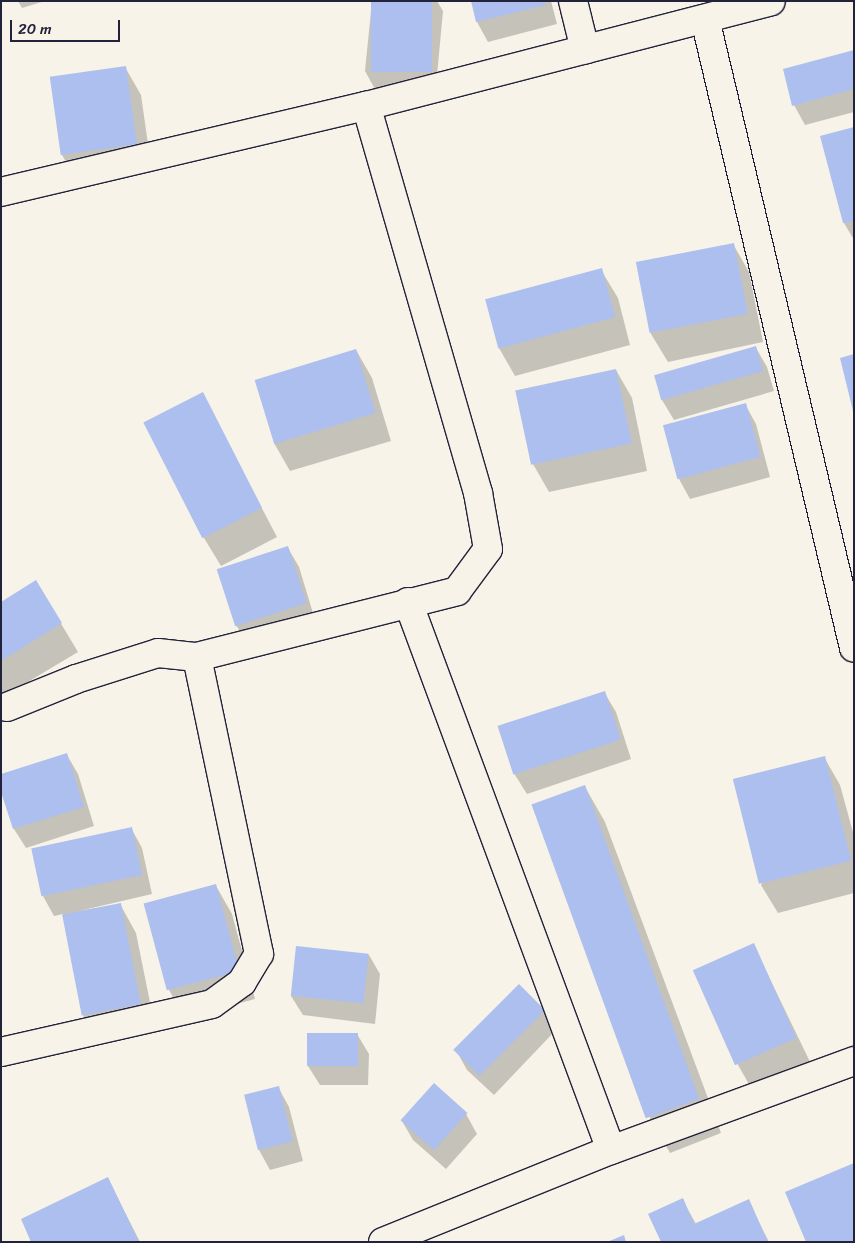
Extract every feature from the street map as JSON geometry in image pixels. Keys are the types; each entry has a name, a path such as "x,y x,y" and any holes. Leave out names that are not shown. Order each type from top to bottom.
{"street":[{"path":"574,1 585,50"},
{"path":"1,192 366,106 770,1"},
{"path":"705,19 854,648"},
{"path":"7,707 76,679 158,652 197,657 457,591 488,549 478,493 366,106"},
{"path":"408,602 611,1150"},
{"path":"1,1052 212,1004 242,982 259,954 197,657"},
{"path":"383,1242 611,1150 854,1062"}],"building":[{"path":"371,1 432,1 432,72 371,72"},
{"path":"471,1 545,1 546,5 476,22"},
{"path":"854,50 854,89 792,106 783,69"},
{"path":"126,66 137,144 61,155 50,77"},
{"path":"854,127 854,221 843,223 820,136"},
{"path":"734,243 748,314 650,333 636,262"},
{"path":"602,268 615,317 498,349 485,299"},
{"path":"756,346 763,371 661,400 654,375"},
{"path":"356,349 376,413 274,444 255,380"},
{"path":"854,354 854,411 853,411 840,358"},
{"path":"616,369 632,443 531,465 515,390"},
{"path":"203,392 262,508 202,538 143,422"},
{"path":"746,403 760,457 677,479 663,425"},
{"path":"288,546 307,603 235,626 217,569"},
{"path":"36,580 62,623 1,661 1,602"},
{"path":"605,691 621,740 513,774 498,726"},
{"path":"67,753 84,807 13,829 1,792 1,774"},
{"path":"825,756 851,861 759,884 733,779"},
{"path":"585,785 699,1099 646,1118 531,804"},
{"path":"132,827 142,875 41,896 31,848"},
{"path":"216,884 239,971 167,990 144,903"},
{"path":"121,903 141,1004 82,1016 62,914"},
{"path":"754,943 796,1038 735,1065 693,970"},
{"path":"296,946 369,954 363,1003 291,996"},
{"path":"519,984 545,1010 479,1076 453,1050"},
{"path":"307,1033 358,1033 358,1066 307,1066"},
{"path":"434,1083 467,1113 434,1150 401,1120"},
{"path":"279,1086 293,1141 258,1150 244,1095"},
{"path":"854,1163 854,1242 806,1242 785,1192"},
{"path":"108,1177 139,1242 31,1242 21,1219"},
{"path":"683,1198 694,1224 749,1199 768,1242 661,1242 648,1214"},
{"path":"624,1235 626,1242 607,1242"}]}
